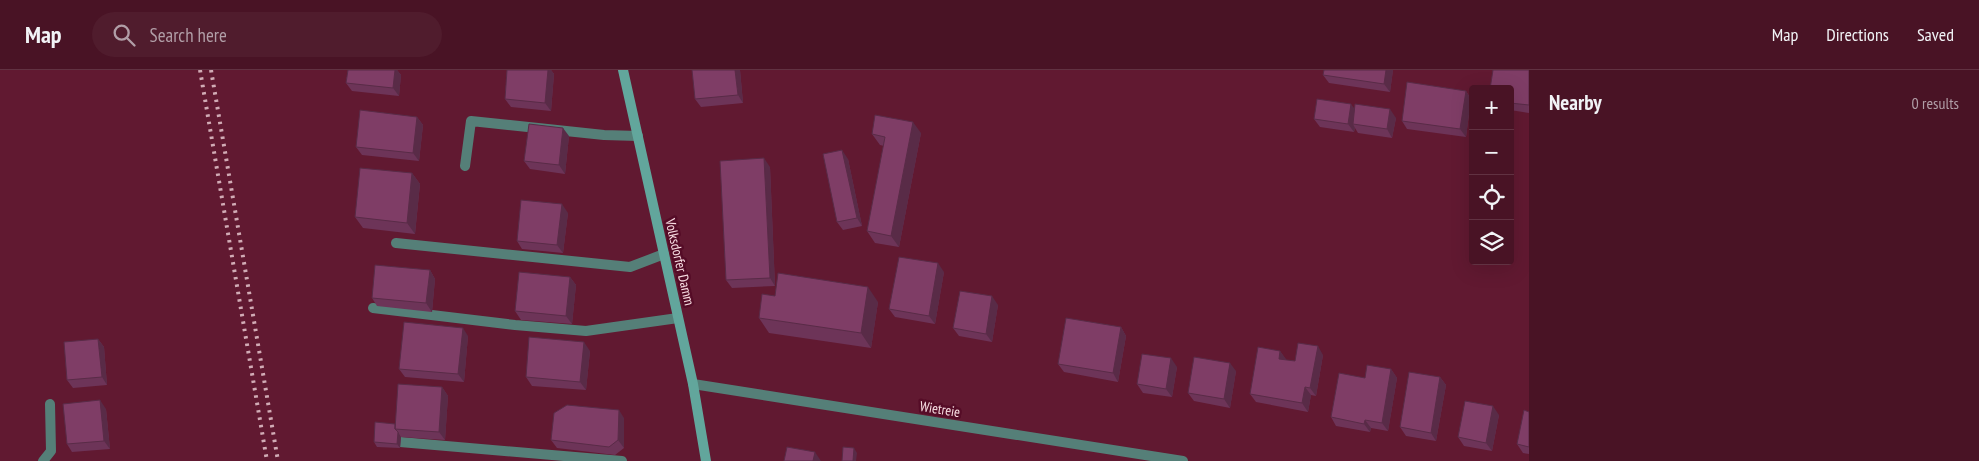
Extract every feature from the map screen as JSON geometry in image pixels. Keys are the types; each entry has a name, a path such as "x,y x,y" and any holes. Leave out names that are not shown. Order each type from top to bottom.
{"main road":[{"name":"Volksdorfer Damm","path":"623,70 693,384 706,461"}],"street":[{"path":"465,166 471,121 638,136"},
{"path":"396,243 630,267 664,254"},
{"path":"373,308 515,325 586,331 678,318"},
{"name":"Wietreie","path":"693,384 1183,461"},
{"path":"43,461 51,451 50,404"},
{"path":"400,442 622,461"}],"building":[{"path":"348,70 395,70 393,88 346,83"},
{"path":"507,70 548,70 545,103 505,99"},
{"path":"692,70 735,70 738,95 695,99"},
{"path":"1324,70 1386,70 1384,84 1323,75"},
{"path":"1493,70 1529,70 1529,105 1514,103 1514,85 1491,85"},
{"path":"1407,82 1466,91 1460,129 1402,121"},
{"path":"1317,99 1351,104 1348,124 1314,119"},
{"path":"1355,104 1390,109 1387,129 1353,124"},
{"path":"360,110 417,117 413,153 356,147"},
{"path":"875,115 913,122 891,236 867,231 885,137 872,134"},
{"path":"529,124 563,128 559,165 524,161"},
{"path":"842,150 857,218 837,222 823,154"},
{"path":"764,158 770,278 726,280 720,161"},
{"path":"360,168 412,173 407,223 355,217"},
{"path":"521,200 562,204 557,245 517,241"},
{"path":"899,257 938,263 929,316 889,309"},
{"path":"375,265 430,270 426,303 372,298"},
{"path":"519,272 570,277 566,316 515,311"},
{"path":"778,273 868,287 861,333 759,318 762,294 775,296"},
{"path":"960,291 992,296 986,334 953,328"},
{"path":"1066,318 1121,327 1113,373 1058,364"},
{"path":"404,322 463,328 458,374 399,369"},
{"path":"529,337 584,342 580,382 526,377"},
{"path":"98,339 102,377 67,380 64,342"},
{"path":"1298,343 1318,346 1310,388 1305,387 1302,403 1250,394 1258,347 1280,351 1279,359 1295,361"},
{"path":"1142,354 1171,358 1166,389 1137,384"},
{"path":"1194,357 1230,363 1224,399 1188,393"},
{"path":"1367,365 1391,369 1382,423 1365,420 1364,424 1331,417 1339,373 1365,378"},
{"path":"1409,372 1440,377 1431,433 1400,427"},
{"path":"398,384 442,387 439,432 395,429"},
{"path":"100,400 104,441 67,444 63,404"},
{"path":"1465,401 1493,406 1486,443 1458,437"},
{"path":"567,405 619,410 618,440 609,447 551,440 554,413"},
{"path":"1524,410 1529,412 1529,447 1517,444"},
{"path":"375,422 395,424 395,429 398,432 397,444 374,442"},
{"path":"787,447 815,452 813,461 784,461"},
{"path":"843,447 854,448 853,461 842,461"}],"railway":[{"path":"200,70 267,461"},
{"path":"211,70 278,461"}]}
